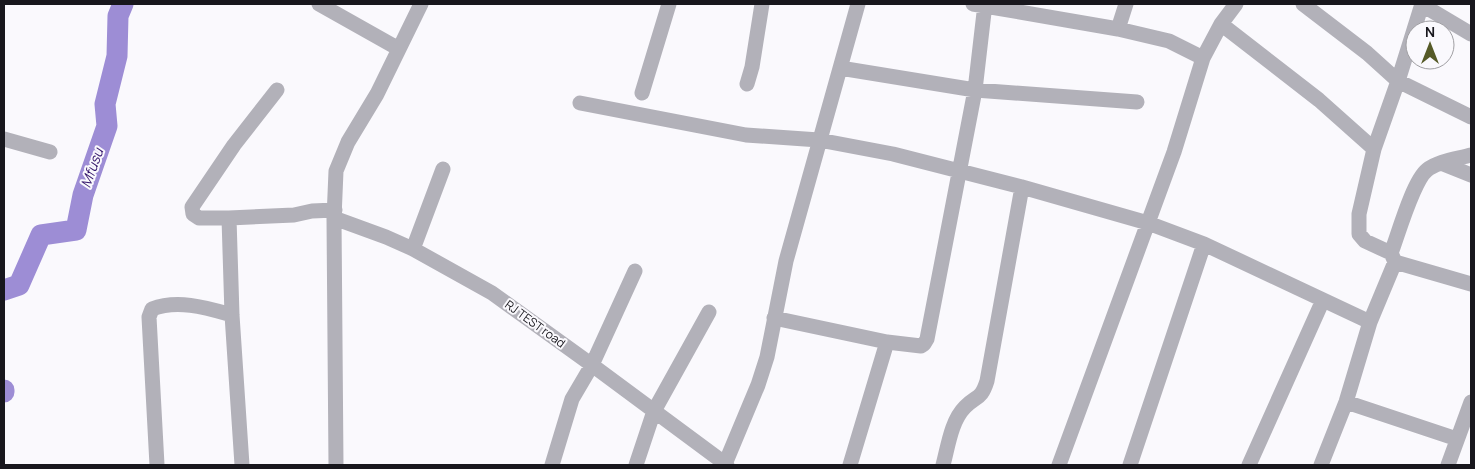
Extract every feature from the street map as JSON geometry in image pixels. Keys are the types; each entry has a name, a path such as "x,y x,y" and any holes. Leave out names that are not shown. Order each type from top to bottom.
{"street":[{"path":"319,4 399,49"},
{"path":"336,465 336,171 348,142 377,94 421,4"},
{"path":"642,93 669,4"},
{"path":"748,84 762,4"},
{"path":"726,465 758,385 767,357 786,261 858,4"},
{"path":"774,318 887,342 920,346 924,344 927,339 975,90 981,4 1118,29 1169,42 1204,58"},
{"path":"1118,29 1126,4"},
{"path":"1059,465 1176,145 1204,58 1221,24 1236,4"},
{"path":"1303,4 1398,81 1471,117"},
{"path":"1471,34 1426,5 1374,149 1359,214 1359,234 1365,242 1393,258 1471,284"},
{"path":"1221,24 1319,100 1374,149"},
{"path":"840,68 975,90 1137,102"},
{"path":"277,90 234,145 192,207 193,214 199,218 229,218 294,215 312,211 335,214"},
{"path":"580,103 746,134 819,140 893,154 1022,187 1148,223 1204,244 1370,322"},
{"path":"4,139 50,152"},
{"path":"1321,465 1346,402 1370,322 1393,258 1412,192 1426,171 1441,163 1471,155"},
{"path":"1441,163 1471,175"},
{"path":"414,249 443,169"},
{"path":"943,465 955,423 965,407 983,394 987,381 1022,187"},
{"name":"RJ TEST road","path":"335,214 414,249 492,293 726,465"},
{"path":"229,218 232,315 242,465"},
{"path":"1130,465 1204,244"},
{"path":"552,465 572,399 592,365 636,271"},
{"path":"1249,465 1324,300"},
{"path":"157,465 149,317 152,309 160,306 197,305 232,315"},
{"path":"636,465 654,411 709,312"},
{"path":"850,465 887,342"},
{"path":"1346,402 1458,439"},
{"path":"1448,465 1471,402"}],"waterway":[{"name":"Mfusu","path":"4,290 19,285 41,235 76,230 83,195 107,126 105,104 117,56 118,16 123,4"}]}
